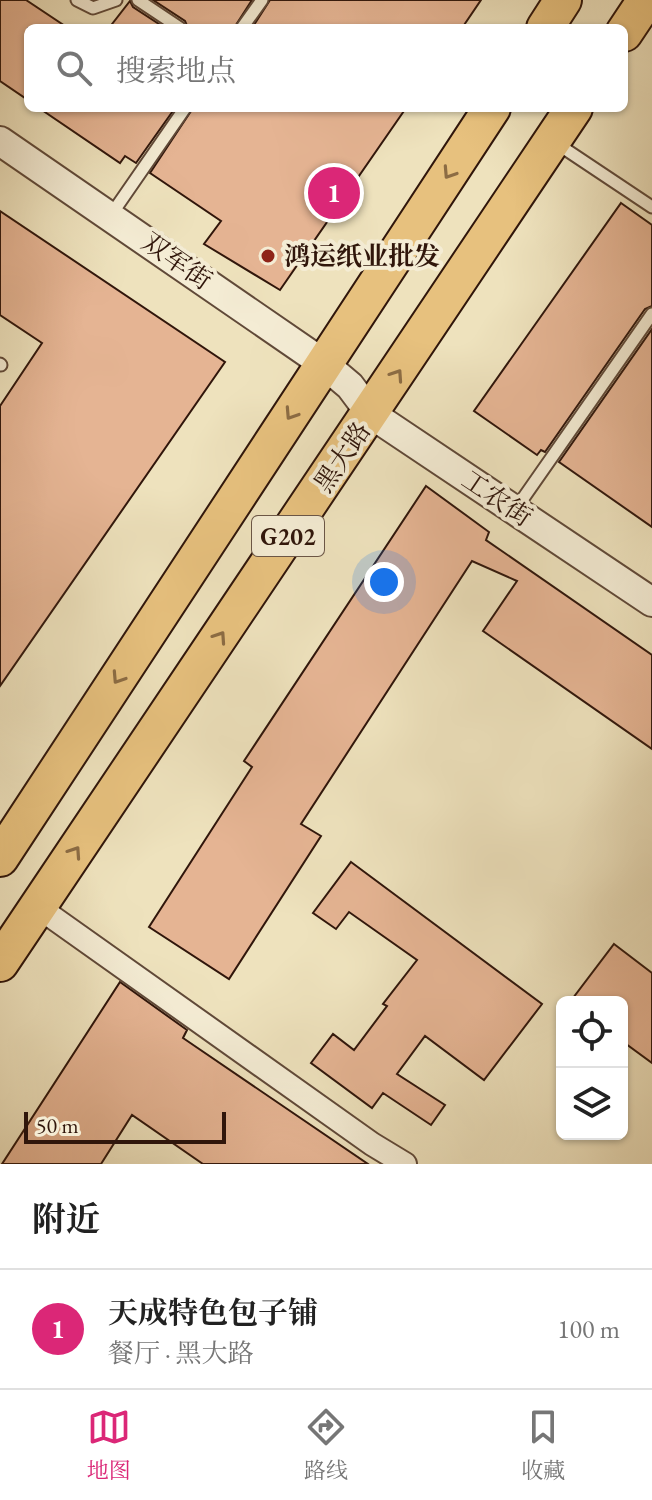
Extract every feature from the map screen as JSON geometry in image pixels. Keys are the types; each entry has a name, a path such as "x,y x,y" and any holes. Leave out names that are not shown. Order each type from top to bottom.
{"highway":[{"path":"548,24 563,0"},
{"path":"628,27 646,0"},
{"name":"黑大路","path":"0,963 38,907 348,388 490,112"},
{"name":"黑大路","path":"0,858 348,388 552,141 571,112"}],"street":[{"name":"双军街","path":"0,141 111,215 348,388"},
{"name":"工农街","path":"348,388 514,510 652,602"},
{"path":"38,907 372,1144 405,1164"}],"lane":[{"path":"77,0 93,8 116,0"},
{"path":"138,0 174,24"},
{"path":"245,24 262,0"},
{"path":"111,215 182,112"},
{"path":"552,141 652,207"},
{"path":"514,510 652,314"}],"building":[{"path":"0,0 26,0 62,24 24,24 24,97 0,81"},
{"path":"153,0 252,0 237,24 186,24"},
{"path":"270,0 481,0 465,24 255,24"},
{"path":"130,1 133,7 159,24 112,24"},
{"path":"45,112 172,112 136,163 125,156 120,163"},
{"path":"190,112 403,112 280,290 204,244 221,221 150,173"},
{"path":"621,203 652,225 652,306 645,309 545,452 541,450 537,455 474,411"},
{"path":"0,211 225,362 0,686 0,406 42,343 0,315"},
{"path":"652,329 652,527 559,462"},
{"path":"426,486 489,532 486,540 652,655 652,749 483,631 517,581 472,561 301,824 321,836 229,979 149,927 252,767 244,761"},
{"path":"351,862 542,1004 484,1080 425,1036 397,1074 445,1105 431,1125 383,1093 372,1108 311,1063 333,1034 354,1050 387,1006 383,1004 417,960 349,912 336,929 313,913"},
{"path":"614,944 652,973 652,1063 628,1045 628,996 575,996"},
{"path":"120,982 187,1030 183,1038 368,1164 203,1164 132,1115 101,1164 2,1164"}],"place":[{"name":"天成特色包子铺","path":"334,193"},
{"name":"鸿运纸业批发","path":"268,256"}]}
